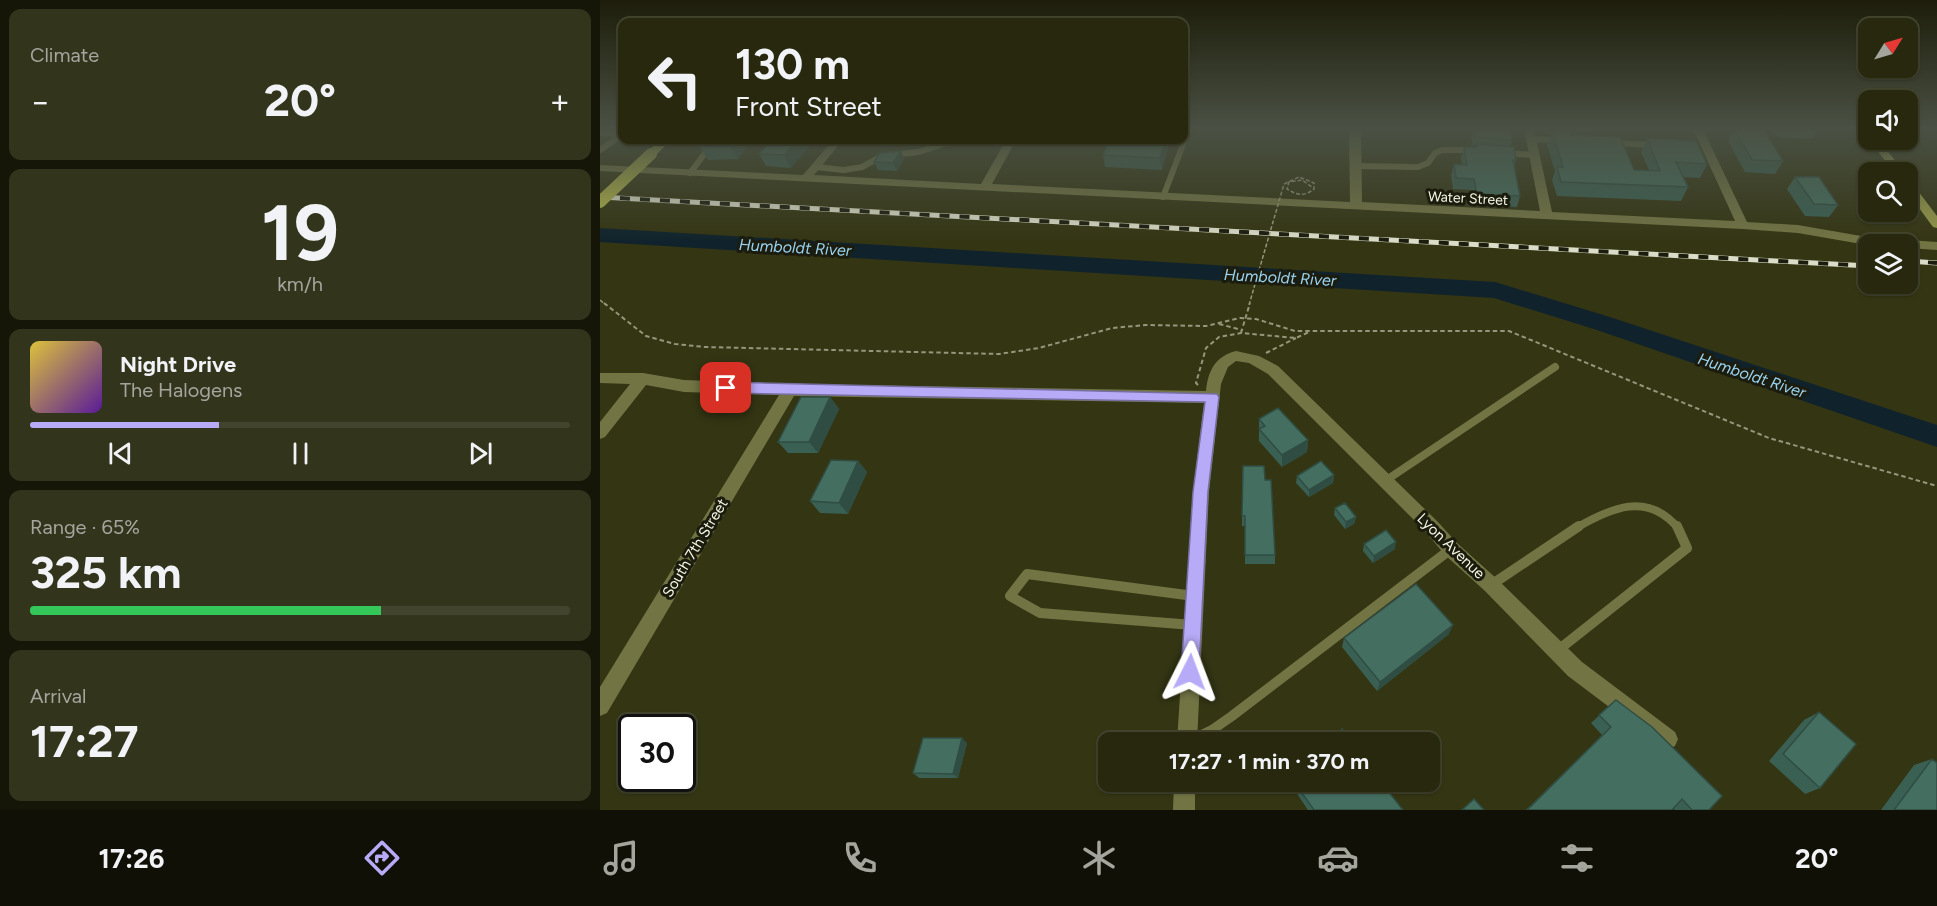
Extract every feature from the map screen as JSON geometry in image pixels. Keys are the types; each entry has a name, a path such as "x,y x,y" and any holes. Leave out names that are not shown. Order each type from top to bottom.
{"main road":[{"path":"600,202 637,167"},
{"path":"1918,198 1937,224"}],"street":[{"path":"806,178 816,167"},
{"path":"985,187 996,167"},
{"path":"1356,167 1356,206"},
{"path":"1536,167 1547,217"},
{"path":"1712,167 1743,225"},
{"name":"Water Street","path":"600,168 1743,225 1798,229 1867,241 1937,246"},
{"path":"1187,732 1201,492 1216,368 1226,359 1234,356 1255,358"},
{"name":"Lyon Avenue","path":"1255,358 1273,370 1431,526 1451,549 1491,585 1575,669 1668,739"},
{"path":"600,378 643,379 684,386 790,390 1212,397"},
{"path":"600,433 643,379"},
{"name":"South 7th Street","path":"600,706 790,390"},
{"path":"1184,810 1185,792"}],"lane":[{"path":"690,173 695,167"},
{"path":"816,167 844,170 862,167"},
{"path":"1162,197 1174,167"},
{"path":"1384,482 1555,368"},
{"path":"1491,585 1586,522 1627,505 1647,506 1668,517 1685,535 1688,548 1557,651"},
{"path":"1208,732 1451,549"},
{"path":"1192,625 1040,613 1010,596 1027,574 1194,596"}],"path":[{"path":"1218,323 1242,332 1284,184 1296,178 1305,178 1314,183 1314,189 1311,192 1297,195 1287,189 1287,185 1292,180 1305,180 1312,187"},
{"path":"1255,358 1296,338"}],"building":[{"path":"1454,167 1514,167 1520,196 1477,194 1474,179 1456,178"},
{"path":"1557,167 1633,167 1634,170 1660,171 1658,167 1678,167 1688,187 1561,182"},
{"path":"1795,177 1819,177 1838,205 1814,204"},
{"path":"801,397 830,397 809,442 778,442"},
{"path":"1278,408 1308,440 1282,455 1259,429 1265,426 1259,419"},
{"path":"831,460 858,461 839,503 810,501"},
{"path":"1321,461 1334,475 1309,490 1297,476"},
{"path":"1243,466 1264,466 1265,480 1271,480 1275,555 1245,555 1245,516 1242,516"},
{"path":"1345,503 1356,517 1346,522 1335,508"},
{"path":"1386,530 1396,542 1374,556 1364,544"},
{"path":"1416,584 1453,625 1380,682 1344,638"},
{"path":"1616,700 1652,727 1722,796 1709,810 1692,810 1682,799 1672,810 1527,810 1611,727 1599,715"},
{"path":"1819,712 1856,744 1820,788 1783,754"},
{"path":"923,738 962,738 953,774 913,773"},
{"path":"1932,759 1937,763 1937,810 1894,810"},
{"path":"1301,792 1389,792 1403,810 1314,810"},
{"path":"1474,799 1484,810 1462,810"}],"waterway":[{"name":"Humboldt River","path":"600,235 1495,290 1605,324 1937,436"}],"railway":[{"path":"600,197 1858,265"},
{"path":"1918,262 1937,263"}],"route":[{"path":"726,388 1212,397 1201,492 1190,672"}]}
